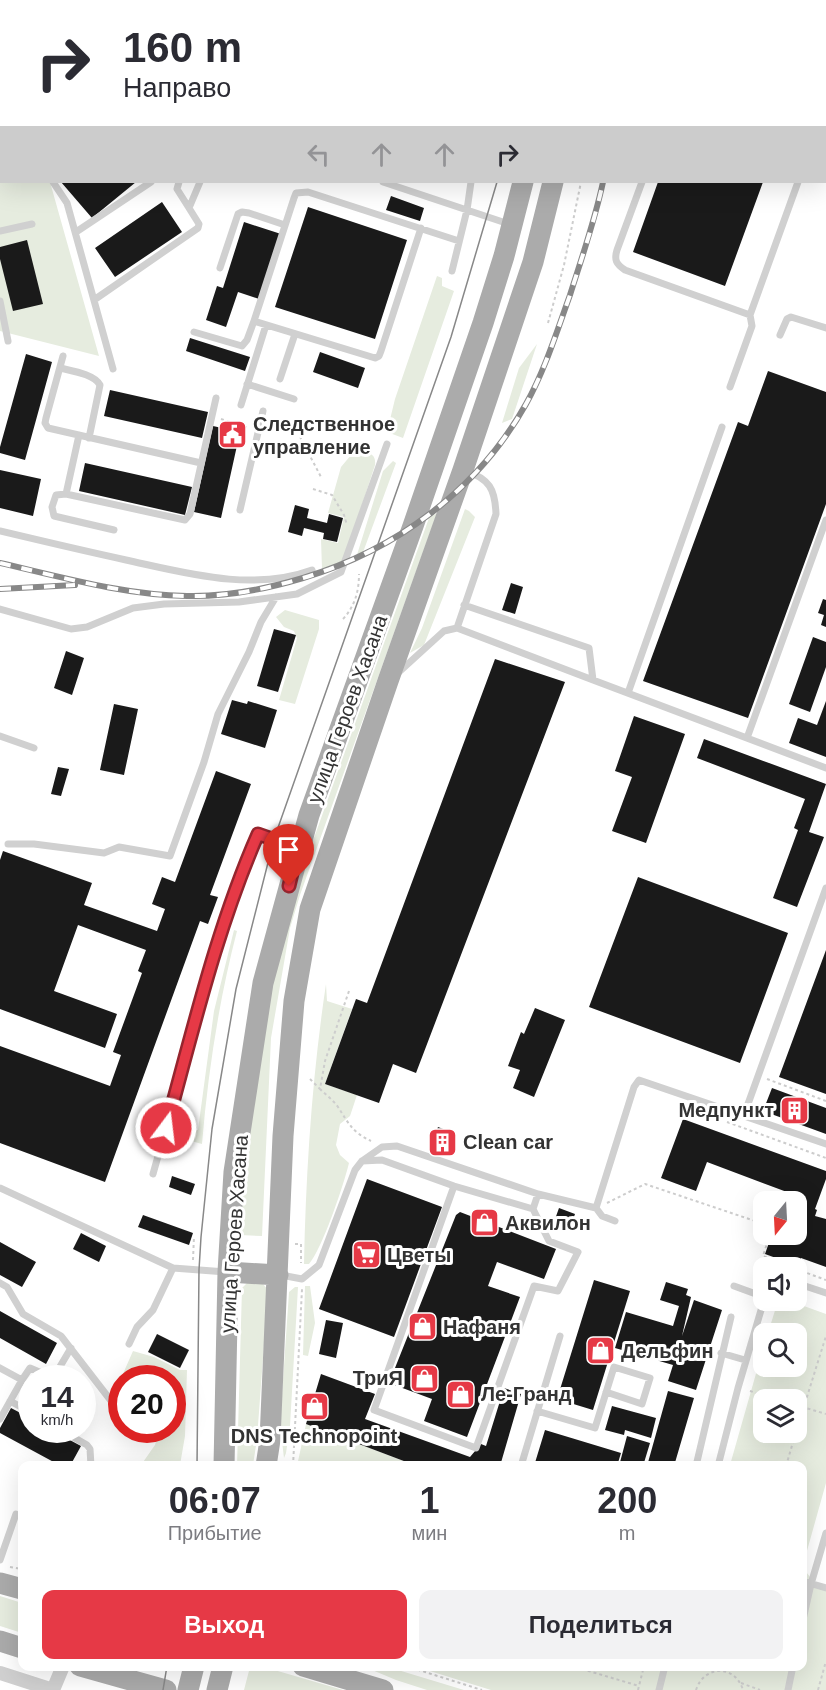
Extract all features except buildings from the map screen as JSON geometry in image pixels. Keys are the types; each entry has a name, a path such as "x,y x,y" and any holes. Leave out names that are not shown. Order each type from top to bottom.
{"main road":[{"name":"улица Героев Хасана","path":"224,1461 228,1272 234,1172 263,983 298,848 483,323 522,183"},
{"name":"улица Героев Хасана","path":"267,1461 270,1440 283,1136 294,1001 310,909 533,262 553,183"},
{"path":"228,1272 278,1275"},
{"path":"0,1583 18,1588"},
{"path":"0,1641 18,1647"},
{"path":"98,1671 166,1690"},
{"path":"188,1690 193,1671"},
{"path":"217,1690 222,1671"},
{"path":"320,1671 383,1690"}],"street":[{"path":"0,1673 53,1690 61,1671"}],"lane":[{"path":"54,183 68,202 113,369"},
{"path":"76,232 149,183"},
{"path":"94,300 198,228 199,224 177,189 179,183"},
{"path":"189,208 200,183"},
{"path":"390,183 512,225"},
{"path":"452,271 467,210 471,183"},
{"path":"642,183 617,250 615,258 617,265 625,270 750,315"},
{"path":"730,387 752,326 750,315 798,183"},
{"path":"194,332 242,346 247,340 294,198 296,193 301,191 459,241"},
{"path":"220,268 238,214 249,213 285,225"},
{"path":"0,231 32,224"},
{"path":"254,321 366,357 379,356 421,228"},
{"path":"0,301 8,341"},
{"path":"780,335 787,319 791,317 826,328"},
{"path":"241,405 267,325"},
{"path":"280,379 295,334"},
{"path":"63,356 45,423 48,428 201,463"},
{"path":"60,368 92,378 100,385 89,438"},
{"path":"247,384 294,399"},
{"path":"114,530 54,516 52,507 56,495 66,494 185,520 190,514 216,398"},
{"path":"240,510 262,411"},
{"path":"628,693 722,427"},
{"path":"66,494 79,435"},
{"path":"0,609 71,629 87,627 134,608 164,604 239,602 297,594 340,572 387,444"},
{"path":"457,628 496,514 495,496 489,484 475,474 463,470"},
{"path":"747,738 826,519"},
{"path":"0,531 222,579 258,580 297,575 312,570"},
{"path":"8,844 34,844 104,853 119,847 170,856 204,762 218,714 249,652 261,622 276,597"},
{"path":"464,605 589,648 593,680"},
{"path":"388,681 444,632 457,628 826,768"},
{"path":"0,736 34,748"},
{"path":"153,1174 214,957 245,863 258,834 298,848"},
{"path":"744,1115 826,888"},
{"path":"596,1208 634,1087 639,1080 826,1144"},
{"path":"278,1275 302,1279 319,1265 355,1170 362,1161 382,1147 397,1146 538,1194 596,1208 602,1216 615,1221"},
{"path":"362,1161 382,1160 454,1186 533,1209"},
{"path":"454,1186 374,1410 476,1448 534,1286 558,1291 578,1252 549,1241 533,1209 538,1194"},
{"path":"0,1188 173,1268 228,1272"},
{"path":"129,1344 137,1327 153,1310 173,1268"},
{"path":"0,1282 7,1287 23,1314 61,1336 108,1397"},
{"path":"734,1287 753,1295"},
{"path":"807,1287 826,1293"},
{"path":"719,1461 760,1311"},
{"path":"697,1461 730,1317"},
{"path":"522,1461 560,1336"},
{"path":"61,1365 71,1348"},
{"path":"721,1353 746,1360"},
{"path":"537,1412 595,1428 606,1392 614,1367 650,1378 642,1404 606,1392"},
{"path":"0,1368 18,1378"},
{"path":"0,1419 18,1387"},
{"path":"10,1401 18,1405"},
{"path":"83,1443 90,1449 91,1461"},
{"path":"0,1560 16,1514"},
{"path":"807,1602 826,1533"},
{"path":"807,1583 826,1588"},
{"path":"659,1690 664,1671"},
{"path":"788,1690 792,1671"}],"path":[{"path":"548,323 564,265 581,183"},
{"path":"212,416 258,431"},
{"path":"297,431 321,477"},
{"path":"313,489 332,495 344,515 348,532 354,536"},
{"path":"343,619 351,611 359,587 359,574"},
{"path":"320,1089 325,1061 349,991"},
{"path":"759,1076 826,1101"},
{"path":"310,1079 337,1105 345,1121 357,1135 382,1147"},
{"path":"718,1118 826,1158"},
{"path":"596,1208 645,1184 753,1220"},
{"path":"193,1261 194,1236"},
{"path":"290,1244 301,1244 301,1263"},
{"path":"807,1273 826,1280"},
{"path":"293,1461 302,1287"},
{"path":"807,1397 826,1336"},
{"path":"807,1408 826,1414"},
{"path":"787,1461 793,1443"},
{"path":"818,1690 826,1661"},
{"path":"422,1671 482,1690"},
{"path":"585,1671 639,1688 643,1671"},
{"path":"696,1690 698,1683 705,1675 713,1671"},
{"path":"726,1671 733,1674 741,1683 743,1690"},
{"path":"741,1683 760,1690"}],"shaded area":[{"path":"0,183 50,183 99,356 0,331"},
{"path":"437,276 442,278 442,286 454,291 403,438 387,432 395,399"},
{"path":"537,344 512,419 502,423 519,368"},
{"path":"363,452 373,455 375,465 344,560 340,564 322,569 321,539 338,543 344,517 328,513 341,467 351,455 353,457"},
{"path":"393,461 396,463 362,555 356,558 383,471"},
{"path":"465,509 475,517 424,645 410,653 422,628"},
{"path":"437,513 290,928 271,1038 262,1236 240,1235 242,1185 265,1017 292,899 429,518"},
{"path":"285,610 319,620 319,629 295,704 279,700 297,638 294,631 284,627 276,617"},
{"path":"234,930 237,931 215,1036 202,1144 180,1138 181,1127 198,1130 214,1011"},
{"path":"326,984 327,1001 352,1009 325,1084 357,1095 350,1116 340,1124 336,1145 340,1155 349,1163 342,1186 320,1245 309,1264 304,1264 310,1124"},
{"path":"247,1283 263,1284 268,1290 254,1461 237,1461 242,1288"},
{"path":"305,1286 310,1286 315,1323 308,1356 303,1355"},
{"path":"298,1287 290,1426 284,1458 280,1425 289,1292"},
{"path":"807,1307 826,1314 826,1483 807,1551 807,1461 731,1461 755,1377 807,1377 807,1323 771,1323 775,1311 807,1311"},
{"path":"133,1351 154,1357 170,1365 127,1365"},
{"path":"306,1424 404,1461 298,1461"},
{"path":"156,1443 184,1443 181,1461 144,1461"},
{"path":"807,1573 817,1586 826,1590 826,1690 491,1690 430,1671 807,1671"},
{"path":"0,1596 18,1602 18,1632 0,1626"},
{"path":"249,1671 278,1671 343,1690 244,1690"},
{"path":"375,1671 401,1671 464,1690 427,1690"}],"tram line":[{"path":"197,1461 201,1237 212,1129 236,989 274,839 451,337 497,183"},
{"path":"163,1690 166,1671"}],"railway":[{"path":"0,563 140,592 187,596 232,594 303,578 337,566 402,533 431,513 484,464 526,404 545,364 570,295 603,183"},
{"path":"0,589 75,585"}],"place":[{"name":"Следственное управление","path":"232,435"},
{"name":"Медпункт","path":"795,1110"},
{"name":"Clean car","path":"442,1142"},
{"name":"Аквилон","path":"484,1223"},
{"name":"Цветы","path":"366,1255"},
{"name":"Нафаня","path":"422,1327"},
{"name":"Дельфин","path":"600,1351"},
{"name":"ТриЯ","path":"424,1378"},
{"name":"Ле-Гранд","path":"460,1394"},
{"name":"DNS Technopoint","path":"314,1406"}],"route":[{"path":"166,1128 214,957 245,863 258,834 298,848 289,886"}]}
